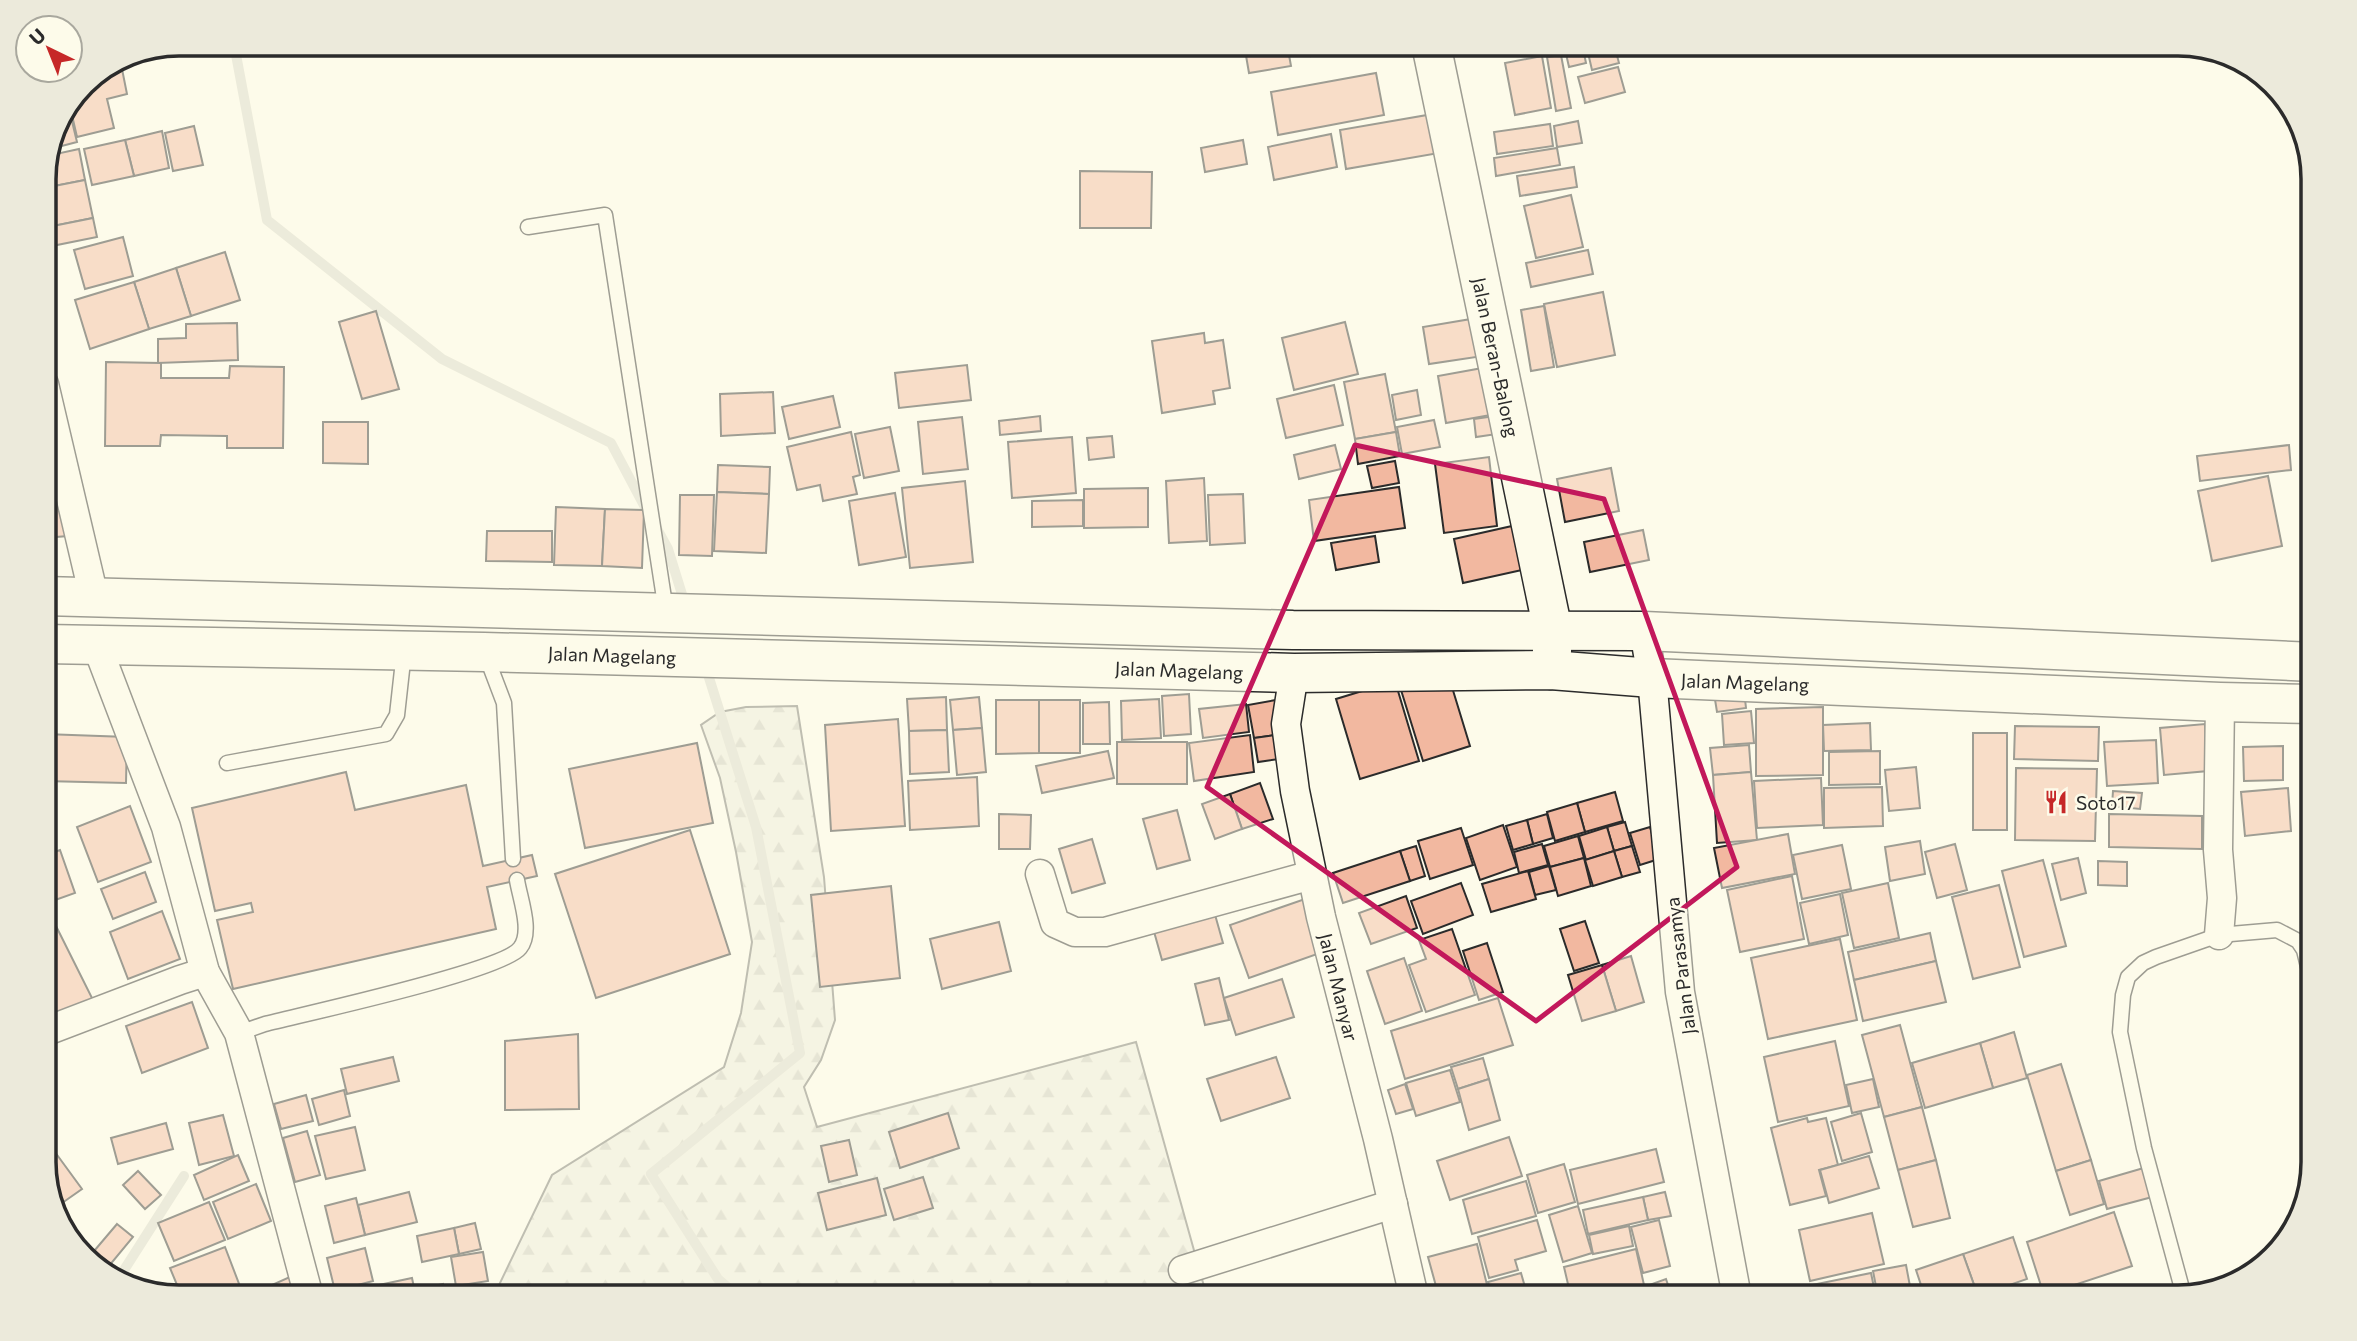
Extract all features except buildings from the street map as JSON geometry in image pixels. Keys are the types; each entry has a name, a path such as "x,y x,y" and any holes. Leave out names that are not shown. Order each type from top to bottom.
{"main road":[{"name":"Jalan Beran-Balong","path":"1433,56 1553,631 1551,670"},
{"path":"56,596 1293,630 1644,631 2301,661"},
{"name":"Jalan Magelang","path":"56,644 404,650 1294,673 1551,670 1652,678 2301,704"}],"street":[{"path":"56,435 94,597"},
{"name":"Jalan Parasamya","path":"1644,631 1652,678 1680,992 1735,1285"},
{"path":"97,646 166,827 205,972 239,1033 306,1285"},
{"name":"Jalan Manyar","path":"1294,673 1286,724 1295,791 1312,875 1411,1285"},
{"path":"2219,935 2222,898 2217,850 2220,702"},
{"path":"1040,874 1055,923 1075,932 1105,932 1312,875"},
{"path":"56,1027 205,972"},
{"path":"1183,1270 1393,1204"}],"lane":[{"path":"528,227 605,215 666,613"},
{"path":"228,763 386,734 397,715 404,650"},
{"path":"484,652 504,703 513,859"},
{"path":"239,1033 463,974 507,958 521,948 525,934 517,880"},
{"path":"2182,1285 2144,1148 2120,1032 2123,995 2128,977 2143,963 2219,935 2277,930 2289,934 2301,946"}],"highlighted area":[{"path":"1355,445 1604,499 1737,867 1536,1021 1207,787"}],"green space":[{"path":"797,706 824,877 835,1020 821,1060 804,1087 817,1127 1136,1042 1204,1285 499,1285 552,1175 724,1067 741,1013 752,942 720,778 701,725 720,712 746,707"}],"waterway":[{"path":"236,56 267,220 442,359 611,443 647,511"},
{"path":"656,527 668,549 685,604"},
{"path":"705,665 756,827 800,1053 651,1174 718,1279 725,1285"},
{"path":"123,1272 184,1176"}],"place":[{"name":"Soto17","path":"2056,802"}]}
